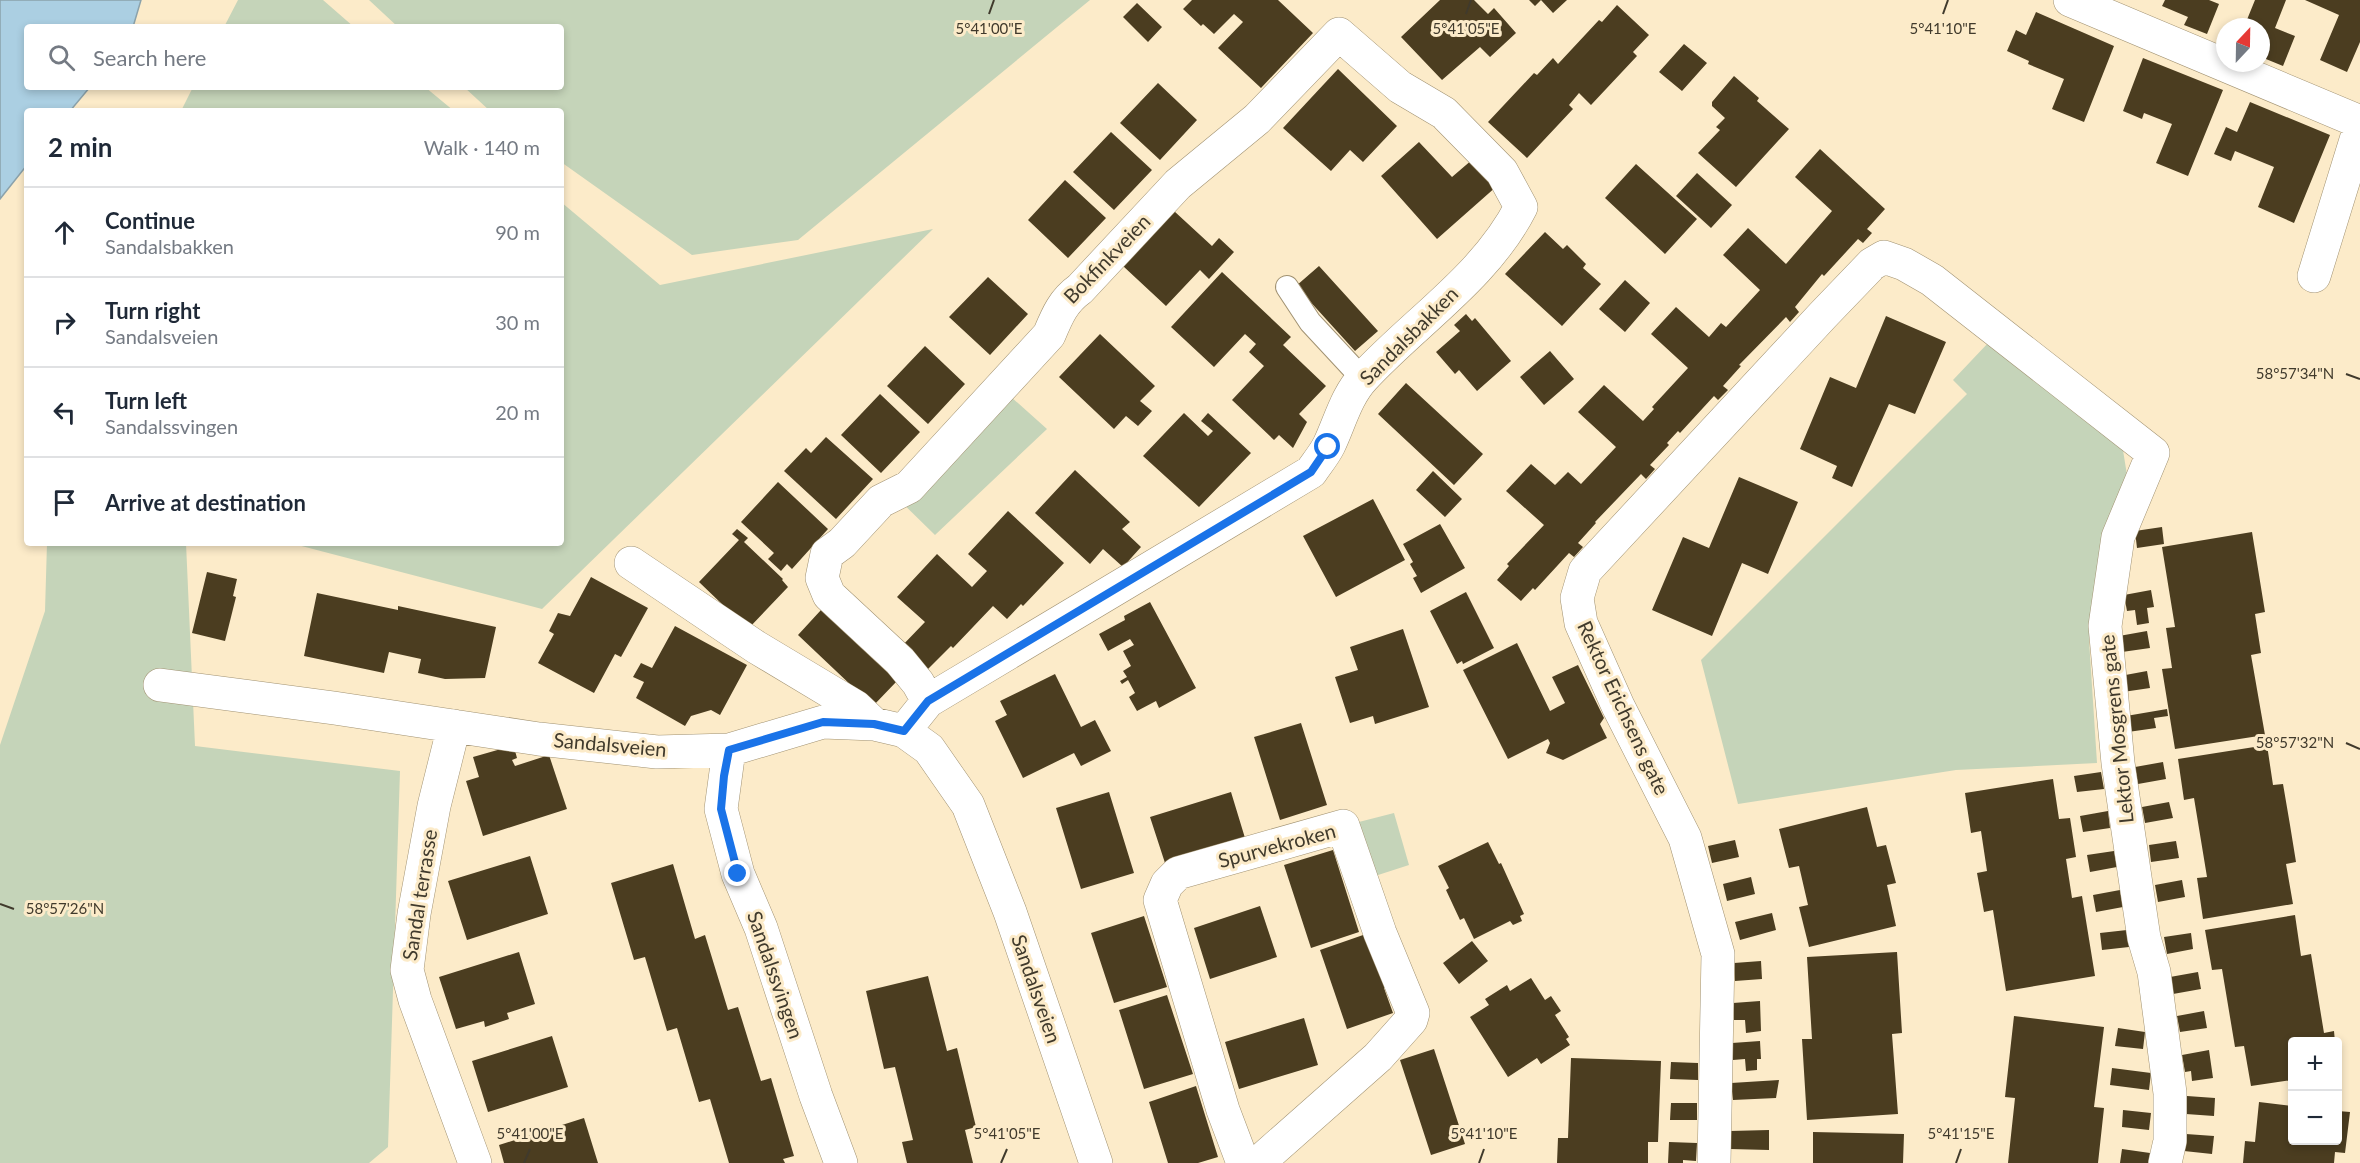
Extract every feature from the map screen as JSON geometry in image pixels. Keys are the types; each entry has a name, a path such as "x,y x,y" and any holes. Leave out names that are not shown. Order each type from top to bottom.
{"street":[{"path":"2070,0 2360,122"},
{"name":"Bokfinkveien","path":"928,701 918,683 900,661 829,595 822,578 828,554 842,543 881,501 909,487 1049,335 1060,308 1070,296 1080,289 1178,184 1257,119 1339,34 1400,87 1444,113"},
{"name":"Sandalsbakken","path":"889,728 928,701 1311,472 1328,447 1346,402 1362,378 1481,263 1510,229 1521,207 1502,172 1444,113"},
{"path":"2314,276 2360,127"},
{"name":"Rektor Erichsens gate","path":"1714,1163 1718,954 1685,838 1618,706 1581,623 1577,598 1585,571 1823,315 1872,264 1884,257"},
{"name":"Lektor Mosgrens gate","path":"1884,257 1904,264 1932,280 2153,453 2118,537 2105,626 2118,763 2144,938 2154,972 2170,1093 2170,1141 2165,1163"},
{"path":"631,563 756,647 889,728"},
{"name":"Sandalsveien","path":"160,685 539,739 657,752 729,750 823,722 889,728 928,749 968,805 1010,912 1096,1163"},
{"name":"Sandal terrasse","path":"454,726 434,806 414,914 407,970 415,1000 475,1163"},
{"name":"Sandalssvingen","path":"729,750 721,809 738,874 761,928 816,1096 841,1163"},
{"name":"Spurvekroken","path":"1243,1163 1223,1110 1160,900 1167,884 1178,873 1343,826 1380,933 1413,1013 1411,1020 1378,1057 1258,1163"}],"lane":[{"path":"1287,287 1310,322 1362,378"}],"green space":[{"path":"238,0 323,0 351,24 226,24"},
{"path":"369,0 1090,0 798,240 692,255 564,164 564,108 487,108 467,90 564,90 564,24 395,24"},
{"path":"192,90 429,90 450,108 182,108"},
{"path":"564,205 660,285 933,229 542,609 301,546 564,546"},
{"path":"1989,342 2122,444 2127,475 2104,530 2089,640 2097,763 1956,770 1738,804 1701,660 1967,394 1953,380"},
{"path":"1001,388 1047,429 935,535 889,490"},
{"path":"47,546 186,546 195,746 400,771 388,1147 369,1163 0,1163 0,745 45,611"},
{"path":"1394,813 1409,865 1375,876 1355,823"}],"water":[{"path":"0,0 141,0 134,24 24,24 24,90 88,90 72,108 24,108 24,169 0,199"}],"building":[{"path":"1192,0 1278,0 1313,33 1261,88 1218,48 1243,22 1234,14 1214,34 1203,24 1201,26 1183,9"},
{"path":"1440,0 1474,0 1488,14 1494,8 1516,33 1490,57 1480,47 1442,80 1401,37"},
{"path":"1529,0 1541,0 1535,6"},
{"path":"1541,0 1567,0 1553,13"},
{"path":"2165,0 2209,0 2219,4 2207,34 2184,25 2188,17 2162,6"},
{"path":"2255,0 2286,0 2275,28 2295,36 2283,66 2270,61 2270,18 2248,18"},
{"path":"2305,0 2360,0 2360,42 2347,72 2320,60 2339,15"},
{"path":"1137,3 1162,27 1148,42 1123,17"},
{"path":"1617,5 1649,35 1633,52 1637,56 1591,105 1579,93 1569,105 1573,109 1527,158 1488,122 1534,73 1537,75 1553,58 1558,64 1599,20 1602,22"},
{"path":"2036,12 2114,46 2084,122 2052,109 2064,79 2028,64 2029,61 2007,51 2016,30 2026,35"},
{"path":"1684,44 1707,63 1682,91 1659,72"},
{"path":"2143,58 2223,90 2188,176 2156,163 2172,124 2144,113 2142,119 2123,111"},
{"path":"1338,69 1397,126 1363,162 1350,150 1331,171 1283,128"},
{"path":"1734,76 1759,98 1757,101 1789,129 1736,187 1698,153 1720,130 1716,127 1725,118 1712,106 1712,102"},
{"path":"1158,83 1197,120 1160,160 1120,123"},
{"path":"2250,102 2330,135 2294,223 2258,207 2274,167 2235,151 2231,161 2214,154 2226,127 2237,132"},
{"path":"1111,132 1152,170 1114,210 1073,172"},
{"path":"1419,142 1452,177 1473,159 1497,186 1437,239 1381,176"},
{"path":"1820,149 1885,209 1867,229 1872,233 1863,243 1858,239 1824,276 1822,274 1795,307 1799,312 1790,322 1786,317 1739,365 1741,366 1723,386 1728,390 1718,400 1714,396 1680,433 1678,431 1667,443 1669,445 1650,465 1655,469 1646,479 1641,474 1595,522 1578,543 1583,547 1574,557 1569,553 1535,590 1533,588 1521,601 1497,580 1509,566 1507,564 1544,525 1506,491 1531,464 1555,485 1568,472 1581,484 1616,447 1578,412 1604,385 1643,421 1654,409 1652,407 1688,368 1651,334 1676,307 1709,337 1721,323 1726,327 1760,290 1723,255 1748,228 1786,264 1832,211 1795,177"},
{"path":"1636,164 1697,219 1665,254 1605,198"},
{"path":"1697,173 1732,205 1711,228 1676,196"},
{"path":"1065,180 1106,218 1068,258 1028,220"},
{"path":"1174,211 1212,246 1219,238 1234,252 1209,279 1200,270 1166,306 1123,266"},
{"path":"1545,232 1563,249 1567,245 1586,264 1583,268 1601,284 1562,326 1505,274"},
{"path":"1319,266 1378,331 1355,351 1296,286"},
{"path":"1222,272 1291,337 1283,345 1326,386 1299,414 1307,422 1293,448 1279,435 1274,440 1232,400 1264,366 1249,352 1256,344 1245,334 1214,367 1171,327"},
{"path":"988,277 1028,314 990,355 949,317"},
{"path":"1625,280 1650,303 1625,332 1599,309"},
{"path":"1466,314 1472,321 1475,318 1511,361 1477,391 1459,370 1455,374 1436,352 1460,331 1454,325"},
{"path":"1886,316 1946,342 1915,414 1889,404 1852,487 1832,478 1837,466 1800,449 1830,377 1856,388"},
{"path":"1100,334 1155,386 1140,401 1152,411 1138,426 1126,416 1114,429 1059,377"},
{"path":"925,346 965,384 928,424 887,386"},
{"path":"1550,351 1574,379 1544,405 1520,377"},
{"path":"1406,383 1483,454 1454,485 1378,414"},
{"path":"880,394 920,432 881,473 841,435"},
{"path":"1184,413 1208,436 1213,431 1201,421 1208,413 1251,453 1199,507 1143,456"},
{"path":"826,437 873,479 836,519 784,471 806,448 811,453"},
{"path":"1075,470 1130,522 1122,529 1141,547 1123,567 1103,549 1090,564 1035,513"},
{"path":"1433,471 1462,499 1445,517 1416,490"},
{"path":"1739,477 1798,502 1768,574 1742,563 1712,636 1652,610 1683,537 1709,548"},
{"path":"778,482 828,529 792,569 787,564 781,571 768,559 774,553 741,522"},
{"path":"1373,499 1405,560 1336,597 1303,536"},
{"path":"1008,511 1064,563 1023,606 1021,604 1007,619 993,606 953,648 951,646 924,673 899,649 925,622 897,597 937,554 972,587 987,571 968,554"},
{"path":"1440,524 1465,568 1421,593 1413,578 1417,576 1410,564 1413,562 1403,544"},
{"path":"2162,527 2164,544 2137,548 2135,531"},
{"path":"737,529 748,538 744,542 783,579 788,587 748,629 699,582 739,540 732,534"},
{"path":"2252,532 2265,612 2255,614 2261,653 2251,655 2265,735 2175,749 2162,669 2172,668 2166,628 2175,627 2162,547"},
{"path":"207,572 237,579 233,596 236,597 225,641 192,633"},
{"path":"591,577 648,608 621,657 615,654 594,693 538,663 554,634 549,631 558,613 570,616"},
{"path":"2151,590 2154,607 2147,608 2149,623 2137,625 2135,610 2127,611 2124,595"},
{"path":"1466,592 1494,648 1463,664 1462,661 1457,664 1430,611"},
{"path":"317,593 398,610 398,606 496,627 485,678 445,679 418,673 421,659 389,652 384,673 304,656"},
{"path":"1150,602 1196,688 1159,708 1156,701 1137,711 1129,697 1135,693 1128,680 1122,684 1120,681 1127,677 1123,671 1131,666 1123,651 1134,645 1130,639 1108,651 1099,634 1125,620 1124,616"},
{"path":"821,610 897,681 873,706 798,635"},
{"path":"675,626 747,665 720,715 711,710 691,716 685,726 636,698 644,682 633,677 641,663 652,668"},
{"path":"1403,629 1429,707 1375,724 1373,716 1350,723 1335,677 1358,670 1350,647"},
{"path":"2147,631 2150,648 2122,652 2119,636"},
{"path":"1517,643 1550,711 1565,703 1552,677 1578,665 1604,718 1600,724 1607,738 1563,760 1546,753 1550,743 1548,739 1508,759 1463,670"},
{"path":"2147,671 2150,688 2123,692 2120,676"},
{"path":"1055,674 1081,727 1095,720 1111,751 1081,766 1074,753 1023,778 995,721 1007,715 1000,701"},
{"path":"2167,709 2168,716 2154,718 2156,728 2128,732 2126,716"},
{"path":"1301,723 1327,805 1280,820 1254,737"},
{"path":"2267,745 2273,785 2283,784 2290,825 2296,862 2286,864 2293,904 2203,919 2197,878 2207,877 2194,798 2184,800 2178,759"},
{"path":"514,747 517,758 512,760 515,766 549,755 567,809 483,836 466,781 479,777 473,757"},
{"path":"2163,762 2166,779 2138,784 2135,767"},
{"path":"2101,772 2104,789 2077,792 2074,776"},
{"path":"2053,779 2059,819 2070,818 2076,857 2066,859 2072,898 2082,896 2095,976 2006,991 1993,910 1984,912 1977,873 1987,871 1981,831 1971,833 1965,793"},
{"path":"1109,792 1134,873 1081,889 1056,808"},
{"path":"1231,792 1245,838 1165,863 1150,817"},
{"path":"2169,802 2173,818 2145,823 2142,807"},
{"path":"1867,807 1877,847 1886,845 1896,883 1887,885 1896,926 1809,947 1799,907 1808,905 1799,866 1789,868 1779,829"},
{"path":"2108,811 2110,828 2083,832 2080,816"},
{"path":"1735,840 1739,857 1712,863 1708,846"},
{"path":"2176,841 2179,858 2151,862 2149,845"},
{"path":"1488,842 1499,864 1501,863 1524,914 1520,916 1522,921 1513,925 1510,921 1474,939 1464,918 1460,920 1446,890 1449,888 1438,866"},
{"path":"1333,850 1359,932 1311,948 1284,865"},
{"path":"2114,851 2117,867 2090,872 2087,855"},
{"path":"530,856 548,914 467,940 448,881"},
{"path":"673,864 695,939 705,935 728,1010 738,1007 761,1081 771,1078 794,1156 783,1159 785,1163 729,1163 710,1099 699,1102 677,1028 667,1031 645,957 634,960 611,883"},
{"path":"1751,877 1755,894 1727,901 1723,884"},
{"path":"2182,880 2185,897 2158,902 2155,885"},
{"path":"2120,890 2123,907 2096,912 2093,895"},
{"path":"1260,906 1277,957 1210,979 1194,928"},
{"path":"1772,913 1776,930 1740,940 1735,922"},
{"path":"2295,915 2301,956 2311,954 2324,1033 2334,1031 2335,1037 2288,1037 2288,1081 2251,1086 2244,1046 2235,1047 2222,969 2212,970 2205,930"},
{"path":"1144,916 1167,987 1114,1003 1091,933"},
{"path":"2127,930 2129,947 2102,950 2100,933"},
{"path":"2191,933 2193,949 2167,954 2164,937"},
{"path":"1366,934 1388,986 1384,988 1393,1013 1347,1029 1320,950"},
{"path":"1472,941 1488,961 1459,984 1443,963"},
{"path":"519,952 535,1004 507,1013 509,1019 485,1027 484,1021 456,1029 439,977"},
{"path":"1897,952 1902,1033 1892,1034 1898,1114 1807,1120 1802,1039 1812,1039 1807,957"},
{"path":"1761,961 1762,979 1735,981 1734,963"},
{"path":"2198,972 2201,989 2173,994 2170,977"},
{"path":"928,976 947,1051 957,1048 976,1127 965,1130 973,1163 907,1163 902,1142 913,1140 895,1067 884,1069 866,991"},
{"path":"1531,978 1545,1000 1551,996 1561,1011 1555,1015 1569,1037 1566,1039 1570,1045 1541,1064 1537,1058 1508,1077 1470,1017 1489,1005 1485,999 1507,985 1510,991"},
{"path":"1167,995 1193,1074 1144,1089 1119,1010"},
{"path":"1760,1001 1761,1031 1746,1033 1745,1020 1734,1020 1733,1003"},
{"path":"2204,1011 2207,1028 2180,1032 2177,1016"},
{"path":"2014,1016 2104,1027 2094,1107 2104,1108 2098,1163 2008,1163 2015,1098 2005,1097"},
{"path":"1304,1018 1318,1065 1239,1089 1225,1042"},
{"path":"2118,1028 2145,1032 2143,1049 2115,1046"},
{"path":"552,1036 568,1087 488,1112 472,1061"},
{"path":"1760,1041 1761,1059 1757,1059 1757,1070 1746,1071 1745,1059 1733,1060 1732,1043"},
{"path":"1434,1049 1465,1144 1431,1155 1400,1060"},
{"path":"2209,1050 2213,1078 2192,1081 2191,1071 2185,1072 2182,1055"},
{"path":"1571,1058 1661,1061 1658,1142 1648,1142 1648,1163 1557,1163 1558,1138 1568,1138"},
{"path":"1671,1062 1698,1063 1698,1080 1670,1079"},
{"path":"2112,1068 2151,1073 2149,1090 2110,1085"},
{"path":"1779,1080 1776,1098 1733,1100 1731,1083"},
{"path":"1196,1086 1218,1157 1198,1163 1168,1163 1149,1102"},
{"path":"2187,1096 2215,1098 2214,1116 2186,1114"},
{"path":"2259,1102 2288,1106 2288,1145 2342,1145 2342,1111 2350,1112 2345,1153 2335,1152 2334,1163 2243,1163 2245,1141 2255,1142"},
{"path":"1671,1103 1697,1103 1697,1120 1670,1120"},
{"path":"2123,1110 2151,1113 2149,1130 2122,1127"},
{"path":"584,1118 598,1163 504,1163 499,1145"},
{"path":"1769,1130 1769,1150 1730,1149 1730,1131"},
{"path":"1813,1132 1904,1134 1903,1163 1813,1163"},
{"path":"2186,1134 2214,1136 2212,1154 2184,1151"},
{"path":"1669,1142 1697,1143 1696,1161 1683,1160 1683,1163 1668,1163"},
{"path":"2122,1149 2150,1153 2149,1163 2120,1163"}],"route":[{"path":"738,874 721,809 729,750 823,722 874,724 904,731 928,701 1311,472 1328,447"}]}
